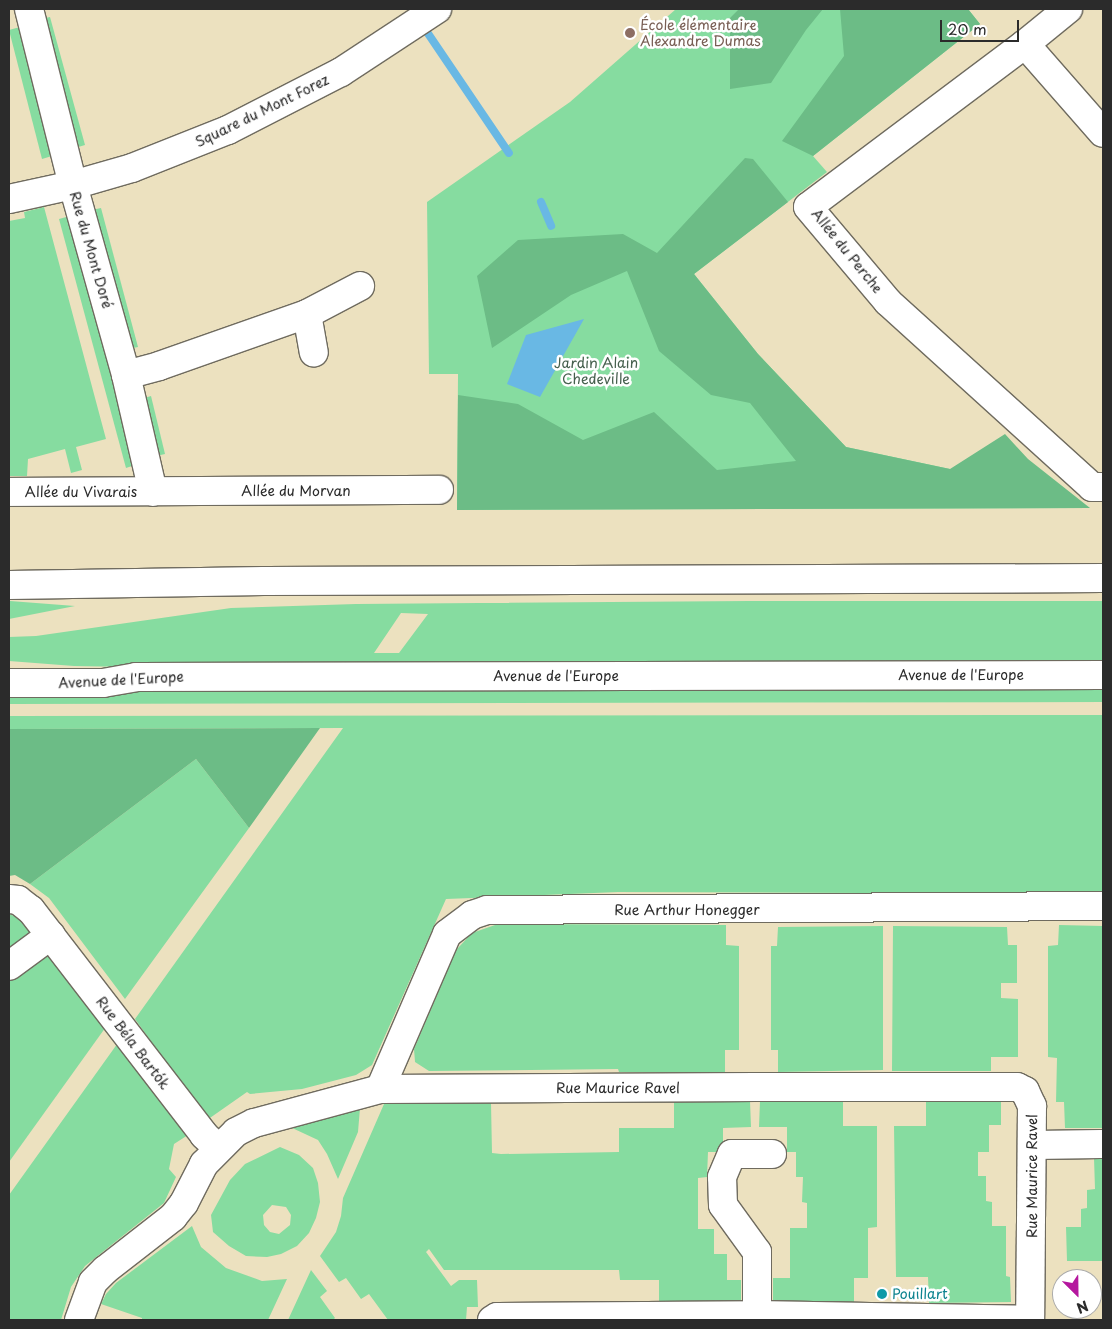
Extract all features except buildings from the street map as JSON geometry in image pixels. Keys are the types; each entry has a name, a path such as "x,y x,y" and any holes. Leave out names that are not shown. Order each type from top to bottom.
{"street":[{"name":"Rue du Mont Doré","path":"29,9 73,185 126,375 153,492"},
{"name":"Square du Mont Forez","path":"9,198 73,185 132,168 183,149 263,113 370,55 437,9"},
{"name":"Allée du Perche","path":"1068,9 1025,44 808,207 888,302 1092,487 1103,487"},
{"path":"1025,44 1103,133"},
{"path":"126,375 159,366 307,314 360,286"},
{"path":"307,314 314,352"},
{"name":"Allée du Morvan","path":"153,492 439,490"},
{"name":"Allée du Vivarais","path":"9,492 153,492"},
{"path":"9,585 274,581 1103,578"},
{"name":"Avenue de l'Europe","path":"9,684 103,683 136,677 1103,675"},
{"name":"Rue Béla Bartók","path":"9,899 18,900 31,910 204,1135 218,1148"},
{"name":"Rue Arthur Honegger","path":"380,1089 447,934 472,915 487,910 1103,906"},
{"path":"9,966 51,935"},
{"name":"Rue Maurice Ravel","path":"79,1320 93,1282 105,1270 173,1217 184,1203 204,1164 236,1132 254,1123 380,1089 1017,1087 1025,1091 1030,1098 1032,1145 1030,1320"},
{"path":"1032,1145 1103,1144"},
{"path":"757,1318 757,1252 723,1205 722,1177 732,1154 772,1154"},
{"path":"492,1320 497,1317 1030,1320"}],"green space":[{"name":"Jardin Alain Chedeville","path":"676,9 968,9 980,24 813,156 827,172 694,274 758,354 846,447 950,469 1090,508 457,510 458,374 429,374 427,202 570,102"},
{"path":"739,9 823,9 806,30 771,83 730,89 730,18"},
{"path":"840,9 968,9 980,24 813,156 782,141 844,56"},
{"path":"50,17 85,145 75,148 41,19"},
{"path":"20,27 52,156 42,159 9,30"},
{"path":"745,158 753,159 788,202 694,274 758,354 846,447 950,469 1005,434 1028,459 1090,508 457,510 458,395 518,404 583,440 654,412 717,470 796,461 750,403 711,395 659,351 627,271 571,295 492,348 477,276 518,240 623,234 657,253"},
{"path":"44,207 106,439 76,447 82,470 71,473 65,449 28,459 27,476 9,476 9,221 25,218 24,212"},
{"path":"101,208 138,347 128,349 92,210"},
{"path":"70,216 135,465 126,468 59,219"},
{"path":"151,396 165,454 156,456 141,399"},
{"path":"10,601 75,606 9,619"},
{"path":"1103,601 1103,665 190,668 74,666 9,661 9,637 36,636 231,608 356,604","holes":["401,613 428,614 399,653 374,653"]},
{"path":"1103,688 1103,702 9,704 9,692"},
{"path":"1103,715 1103,894 618,892 446,899 372,1065 356,1075 302,1089 250,1094 247,1092 207,1120 135,1019 343,728 9,729 9,716"},
{"path":"320,728 249,828 196,759 30,884 15,875 9,876 9,729"},
{"path":"196,759 249,828 125,999 49,898 30,884"},
{"path":"9,914 22,919 31,932 28,939 9,955"},
{"path":"498,924 726,925 726,945 739,946 739,1050 725,1050 725,1072 619,1072 618,1069 429,1071 415,1062 414,1049 457,949 472,933"},
{"path":"1059,925 1103,926 1103,1128 1065,1128 1064,1102 1056,1102 1057,1058 1048,1057 1048,946 1058,945"},
{"path":"883,926 883,1070 778,1072 778,1050 771,1050 771,946 777,946 778,927"},
{"path":"893,926 1007,927 1008,945 1017,945 1017,983 1001,983 1001,998 1018,999 1018,1057 991,1057 991,1071 892,1071"},
{"path":"49,955 108,1024 9,1162 9,979 41,956"},
{"path":"120,1040 188,1135 174,1144 169,1169 176,1177 164,1203 85,1266 71,1287 61,1320 9,1320 9,1195"},
{"path":"1001,1098 1001,1125 989,1125 989,1152 978,1152 978,1176 986,1176 986,1201 992,1202 992,1226 1006,1226 1006,1276 1010,1277 1011,1302 929,1303 928,1277 896,1277 894,1126 926,1126 926,1100"},
{"path":"750,1101 751,1127 723,1128 723,1152 708,1152 707,1177 698,1178 698,1229 714,1229 714,1254 727,1254 727,1280 741,1280 741,1305 659,1306 659,1280 620,1280 619,1270 444,1270 429,1249 426,1252 451,1286 459,1280 477,1280 478,1307 467,1307 466,1320 388,1320 369,1294 361,1299 346,1278 339,1282 320,1256 336,1232 341,1216 343,1198 384,1104 491,1103 492,1153 501,1154 619,1152 619,1128 674,1128 674,1102"},
{"path":"760,1101 843,1101 843,1126 877,1126 877,1227 868,1228 868,1278 854,1278 854,1304 773,1304 773,1278 790,1278 790,1228 807,1228 807,1203 802,1202 803,1177 796,1177 796,1152 787,1152 787,1127 759,1127"},
{"path":"360,1108 358,1132 338,1179 327,1154 318,1140 290,1127"},
{"path":"280,1147 299,1155 313,1168 318,1183 320,1202 316,1218 309,1233 297,1246 281,1254 267,1257 246,1256 229,1246 213,1232 211,1215 230,1180 245,1164","holes":["272,1205 286,1207 291,1215 290,1225 279,1234 270,1232 264,1225 263,1215"]},
{"path":"1094,1158 1103,1158 1103,1261 1067,1261 1066,1227 1081,1227 1081,1209 1087,1208 1087,1190 1095,1189"},
{"path":"192,1226 201,1247 226,1268 262,1281 287,1279 268,1320 142,1320 142,1318 101,1304 106,1294 116,1283"},
{"path":"311,1270 327,1291 320,1297 335,1318 333,1320 288,1320"}],"water":[{"path":"584,319 540,397 507,384 526,335"}],"waterway":[{"path":"427,32 509,153"},
{"path":"541,202 551,226"}],"place":[{"name":"École élémentaire Alexandre Dumas","path":"630,33"},
{"name":"Pouillart","path":"882,1294"}]}
